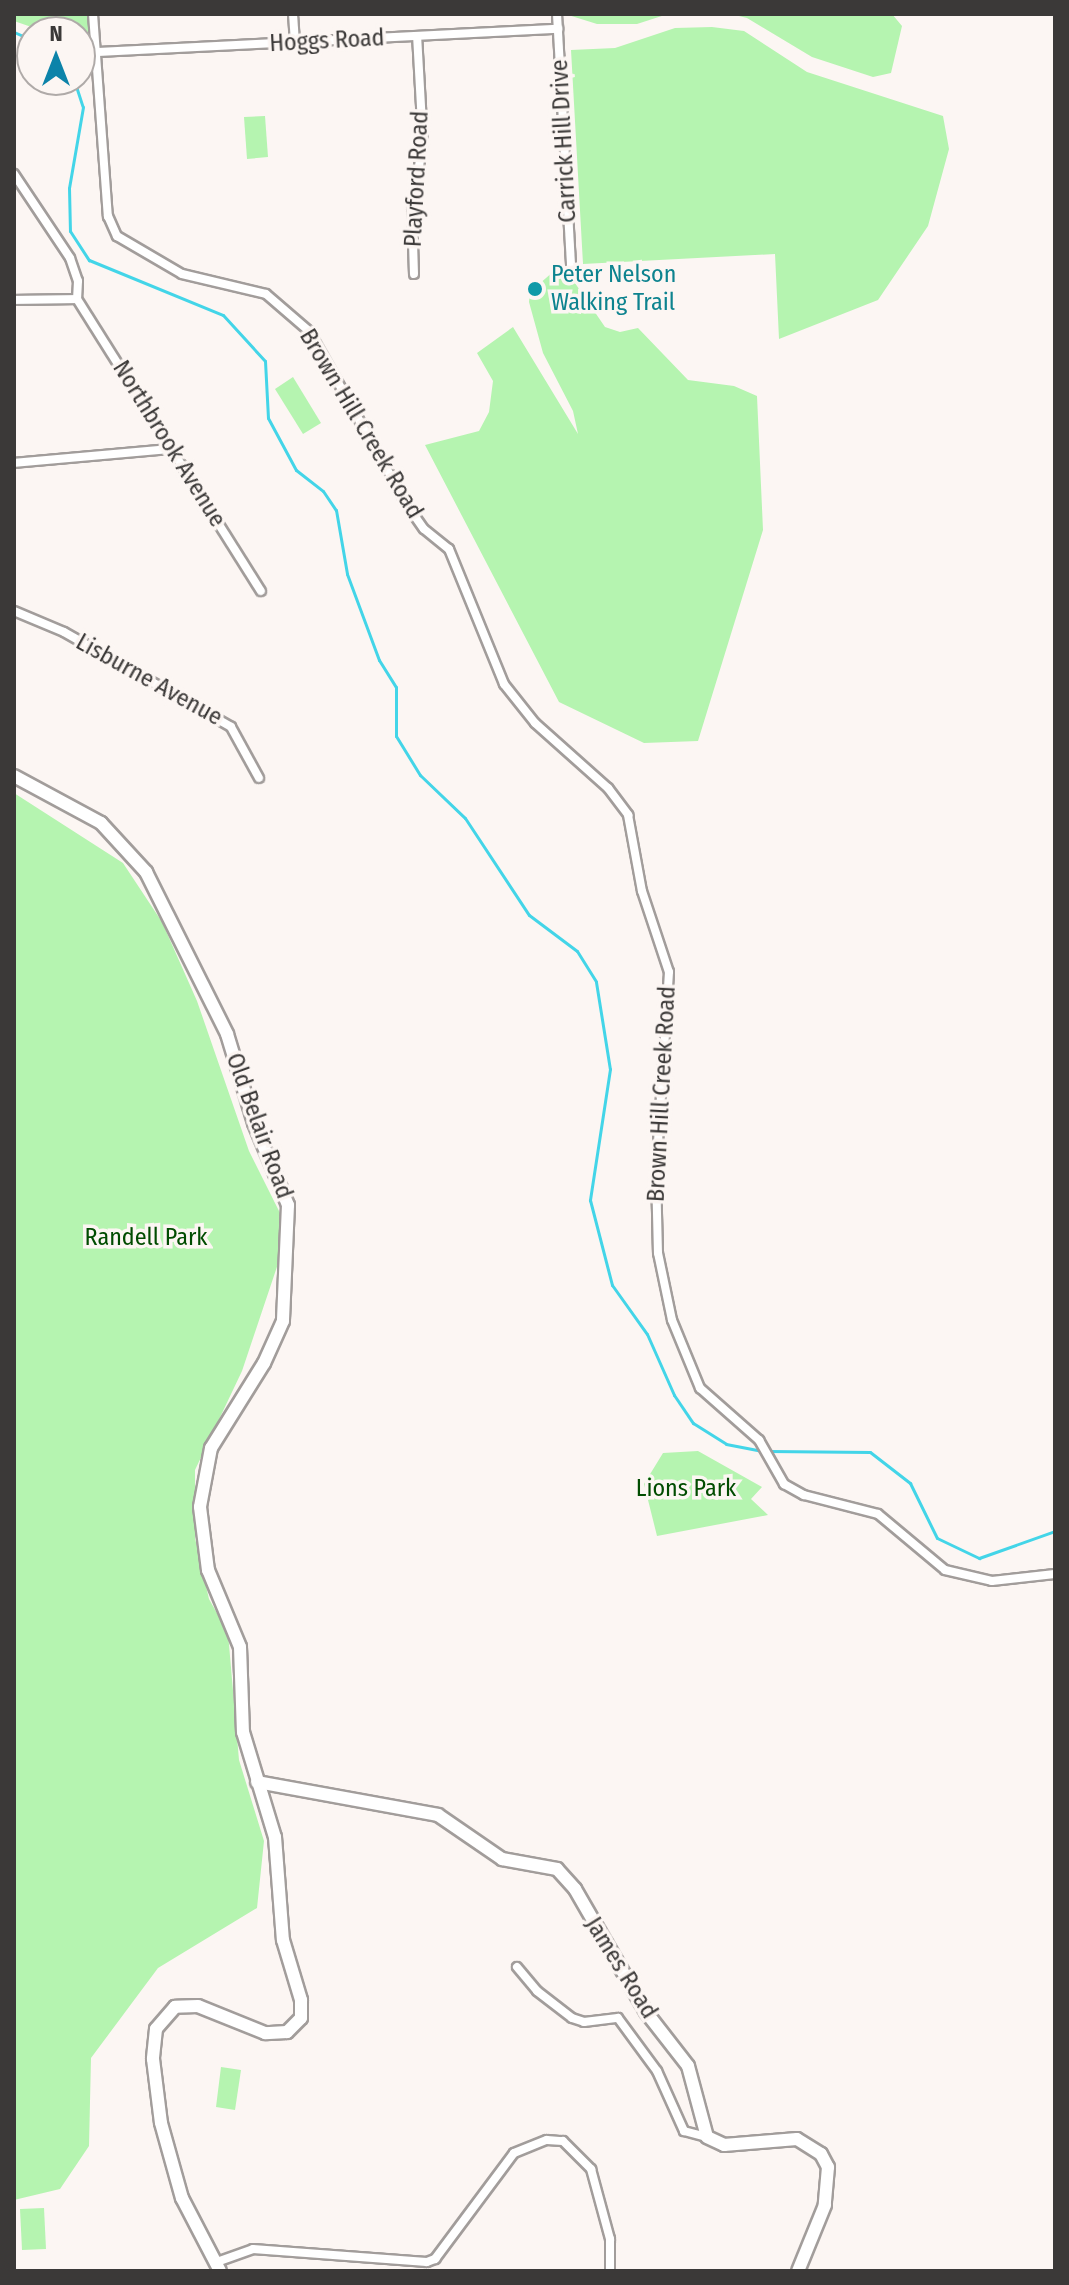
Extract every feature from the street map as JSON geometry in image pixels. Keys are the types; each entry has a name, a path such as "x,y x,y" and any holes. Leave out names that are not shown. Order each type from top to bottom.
{"main road":[{"name":"Old Belair Road","path":"14,776 101,823 146,872 206,986 288,1205 283,1321 264,1363 211,1448 200,1507 208,1570 240,1647 243,1732 275,1837 283,1940 301,2000 301,2018 287,2032 265,2033 198,2006 175,2007 156,2029 153,2059 161,2123 182,2198 217,2267"},
{"name":"James Road","path":"257,1782 438,1815 502,1859 557,1869 575,1889 646,2012 688,2066 707,2137"},
{"path":"707,2137 724,2145 797,2139 821,2154 828,2167 825,2205 798,2271"}],"street":[{"path":"93,14 97,52"},
{"path":"293,14 295,43"},
{"name":"Carrick Hill Drive","path":"557,14 571,267"},
{"name":"Hoggs Road","path":"97,52 558,29"},
{"name":"Playford Road","path":"414,274 412,209 423,142 417,36"},
{"name":"Brown Hill Creek Road","path":"97,52 108,216 117,236 135,251 208,282 266,294 309,331 407,505 424,529 449,549 504,684 535,723 608,788 628,815 642,891 669,972 655,1214 665,1294 686,1364 700,1388 759,1440 769,1464 784,1484 804,1495 878,1514 928,1558 958,1577 992,1581 1055,1574"},
{"path":"14,174 70,258 78,281 77,299 14,300"},
{"name":"Northbrook Avenue","path":"77,299 261,591"},
{"path":"14,463 171,449"},
{"name":"Lisburne Avenue","path":"14,611 64,632 231,727 259,778"},
{"path":"517,1967 572,2018 584,2022 618,2018 657,2071 684,2131 707,2137"},
{"path":"217,2267 253,2249 427,2262 435,2259 514,2153 547,2140 563,2141 591,2169 610,2239 610,2271"}],"green space":[{"path":"14,14 93,14 16,16 14,21"},
{"path":"565,14 668,14 637,24 597,24"},
{"path":"731,14 892,14 902,26 891,73 873,77 812,57 747,18"},
{"path":"712,27 744,31 807,72 943,116 949,149 928,226 878,300 779,339 775,254 583,264 571,50 615,48 675,28"},
{"path":"265,116 268,157 247,159 244,117"},
{"path":"562,264 605,327 620,332 638,328 688,380 734,386 757,396 763,530 698,741 644,743 559,702 425,445 479,431 489,412 493,381 477,353 513,327 578,434 573,411 543,353 529,302 530,292"},
{"path":"293,377 321,423 303,434 275,389"},
{"name":"Randell Park","path":"14,793 123,863 162,922 197,1001 249,1151 289,1231 242,1371 195,1470 195,1538 209,1599 228,1633 239,1760 264,1841 257,1908 158,1968 91,2058 89,2146 60,2189 14,2200"},
{"name":"Lions Park","path":"698,1451 762,1487 751,1499 768,1515 657,1536 644,1484 663,1453"},
{"path":"221,2067 241,2070 235,2110 216,2107"},
{"path":"44,2208 46,2249 22,2250 20,2209"}],"waterway":[{"path":"79,96 83,107 69,188 70,231 89,260 223,315 265,361 268,418 296,470 323,491 336,510 347,574 379,660 396,687 396,736 420,775 465,818 529,915 577,951 596,982 610,1069 590,1200 612,1285 647,1334 674,1395 693,1423 726,1444 762,1451"},
{"path":"769,1451 870,1452 910,1483 937,1538 979,1558 1055,1531"}],"place":[{"name":"Peter Nelson Walking Trail","path":"535,289"}]}
